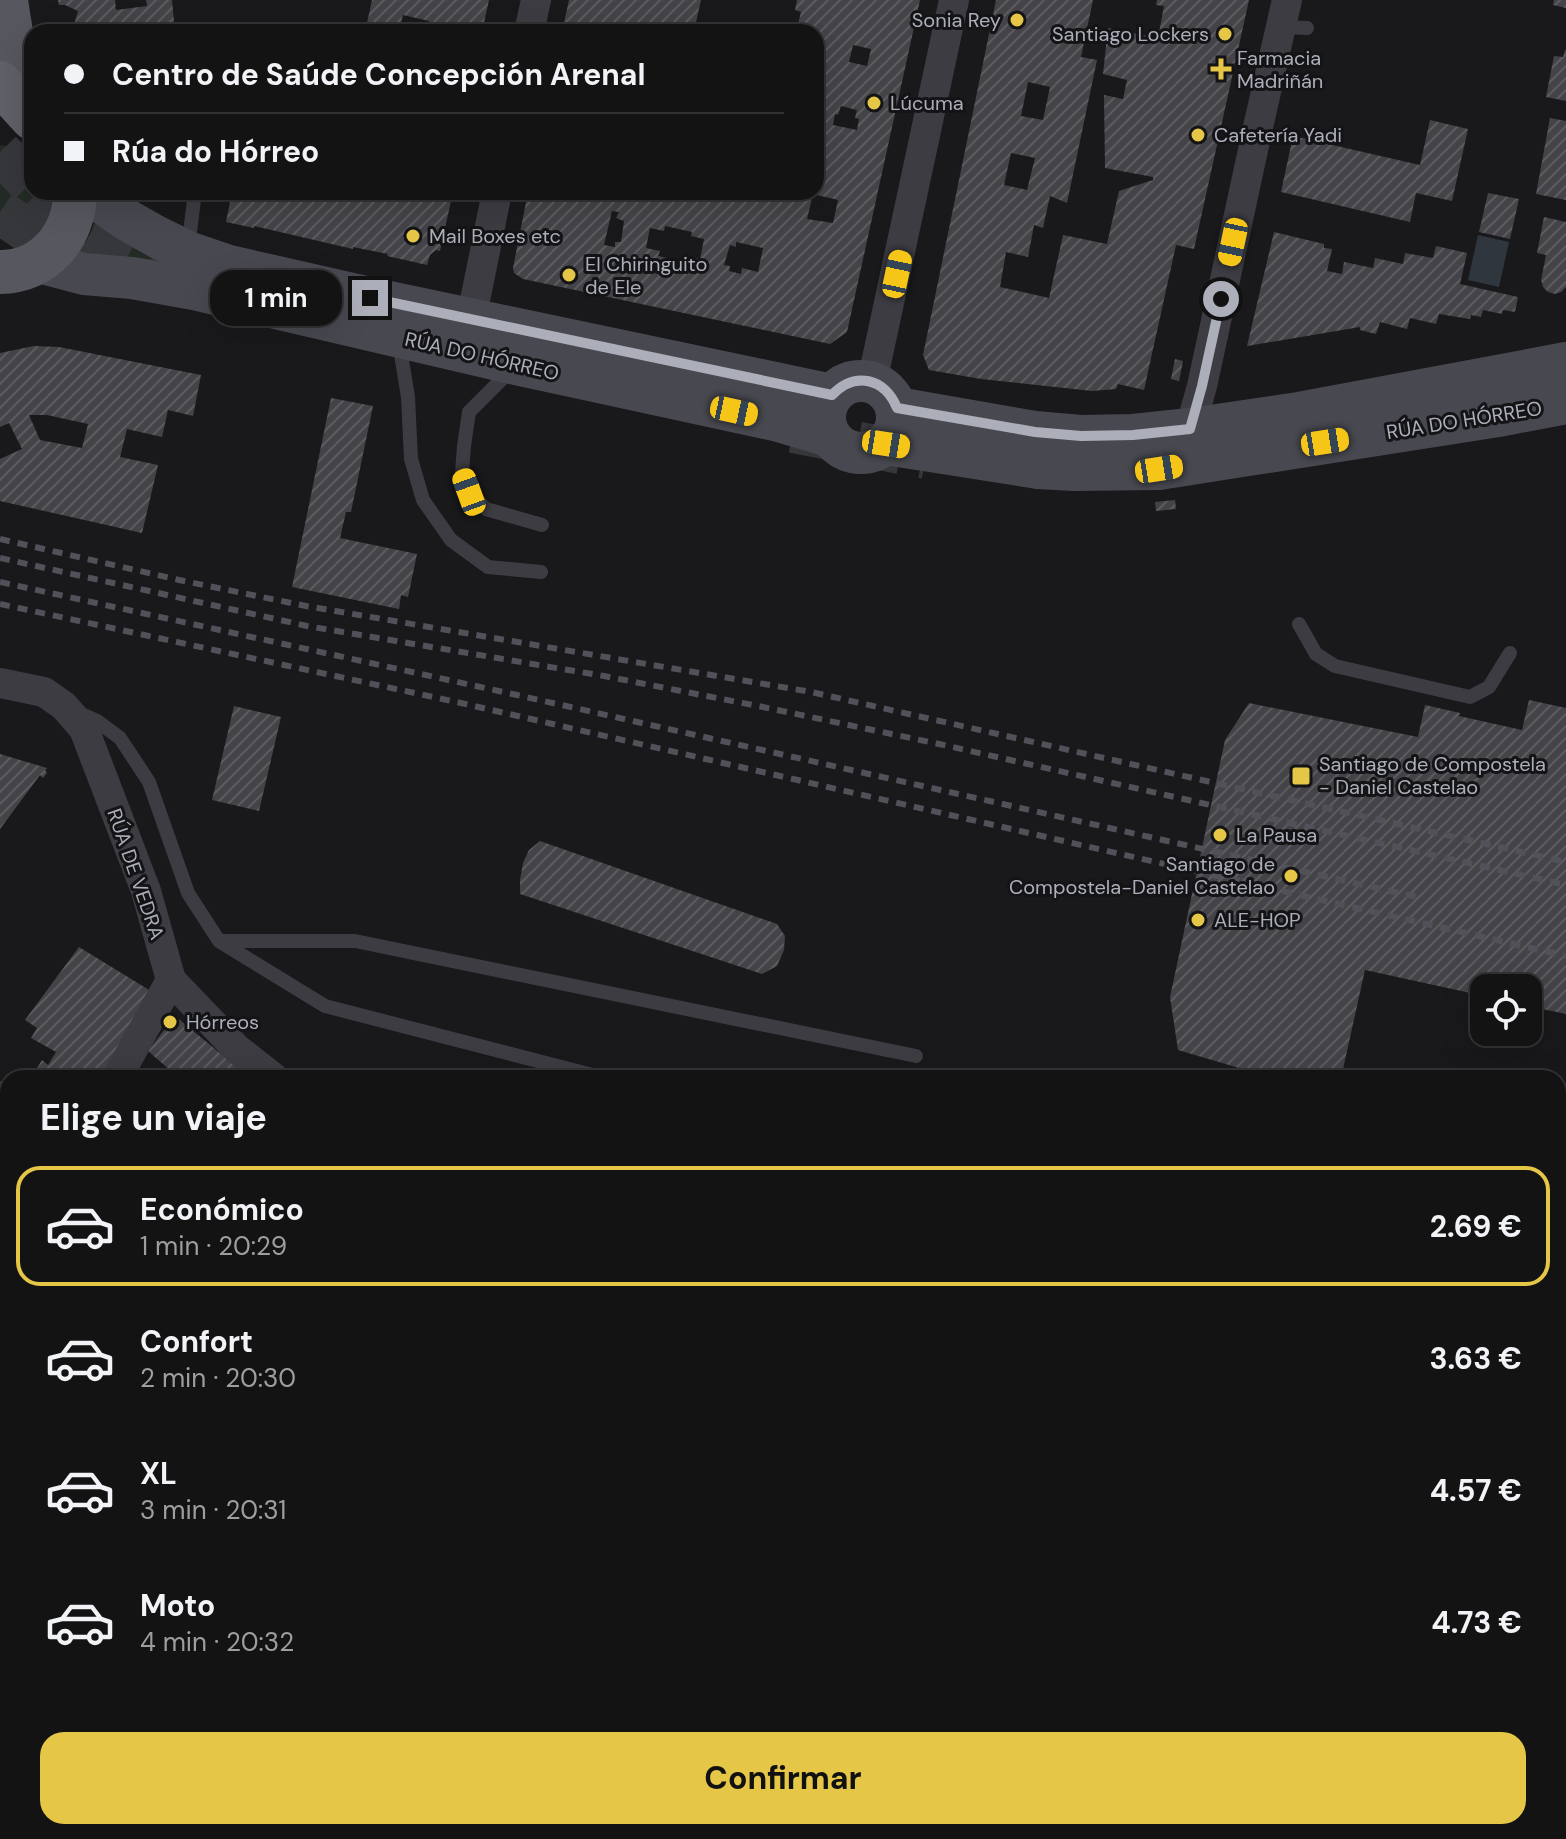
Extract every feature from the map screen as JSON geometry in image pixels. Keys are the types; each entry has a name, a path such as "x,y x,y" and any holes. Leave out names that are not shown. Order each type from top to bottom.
{"highway":[{"path":"15,61 24,91"}],"main road":[{"path":"6,0 15,61 24,87"},
{"path":"0,117 24,122"},
{"path":"11,271 56,247 69,228 75,200"},
{"name":"RÚA DO HÓRREO","path":"98,200 157,237 229,266 832,395"},
{"name":"RÚA DO HÓRREO","path":"11,271 162,282 779,421 830,436"},
{"name":"RÚA DO HÓRREO","path":"885,412 1035,432 1081,436 1133,435 1299,413 1566,363"},
{"path":"863,380 885,412 877,450 867,453 846,450 830,436 826,426 827,404 832,395 846,384 863,380"},
{"name":"RÚA DO HÓRREO","path":"885,412 1038,468 1159,469 1566,403"}],"street":[{"path":"531,24 536,0"},
{"path":"885,412 954,0"},
{"path":"1190,429 1254,142 1291,18"},
{"path":"471,320 495,200"},
{"name":"RÚA DE VEDRA","path":"0,683 44,692 64,706 84,729 146,891 171,980 237,1049 264,1070"},
{"path":"121,1070 171,980"}],"lane":[{"path":"188,252 192,200"},
{"path":"398,337 408,397 411,459 423,500 451,540 488,567 541,572"},
{"path":"516,364 469,412 462,473 469,492 486,509 542,525"},
{"path":"1299,624 1316,654 1335,666 1470,697 1489,687 1510,653"},
{"path":"64,706 97,721 120,738 149,782 188,893 219,941 325,1006 573,1070"},
{"path":"219,941 355,941 916,1056"}],"shaded area":[{"path":"0,145 24,151 24,200 45,200 32,225 19,234 0,239"},
{"path":"94,214 174,266 78,252 90,234"},
{"path":"1478,235 1509,242 1499,287 1468,280"}],"building":[{"path":"58,0 115,0 116,10 147,6 146,0 172,0 174,24 74,24 78,11 59,5"},
{"path":"372,0 489,0 484,24 428,24 429,21 403,15 401,24 367,24"},
{"path":"569,0 701,0 696,24 564,24"},
{"path":"797,0 920,0 847,332 830,344 523,279 514,273 526,200 812,200 807,219 833,223 838,200 824,197 824,24 798,24 801,12 795,10","holes":["853,45 871,49 867,66 849,62","841,106 857,110 857,130 833,125 835,114 838,115","612,211 619,212 616,218 624,221 621,242 615,242 615,247 604,245","665,226 692,232 691,236 704,239 700,259 686,256 684,262 658,256 660,251 646,248 650,228 664,231","736,242 763,248 758,272 742,268 741,274 729,271 730,266 724,265 730,245 736,247"]},
{"path":"996,0 1093,0 1081,57 1097,60 1067,203 1050,196 1043,228 1034,225 1028,257 1006,252 1000,287 1049,298 1063,235 1107,244 1119,191 1153,180 1153,177 1105,168 1104,95 1123,99 1127,80 1103,74 1108,28 1158,38 1164,6 1156,5 1157,0 1249,0 1194,249 1176,245 1144,390 1118,384 1116,389 1092,391 981,379 929,370 923,355","holes":["1028,82 1050,87 1043,120 1021,116","1011,153 1035,158 1027,190 1004,185"]},
{"path":"1554,0 1566,0 1566,8 1553,5"},
{"path":"1565,50 1566,101 1546,97 1554,56 1563,57"},
{"path":"1550,118 1566,121 1566,200 1536,194"},
{"path":"1430,120 1468,129 1452,201 1416,193 1410,222 1281,192 1293,136 1420,165"},
{"path":"1488,193 1519,199 1510,239 1479,232"},
{"path":"230,200 451,200 440,251 436,250 430,255 427,265 388,254 226,222"},
{"path":"1544,217 1566,222 1566,287 1555,294 1543,287 1541,280 1546,255 1537,253"},
{"path":"1274,232 1324,244 1324,248 1332,249 1327,271 1342,274 1344,262 1373,268 1375,258 1403,264 1405,253 1433,258 1436,246 1467,253 1460,284 1518,297 1515,312 1503,310 1502,314 1483,310 1481,317 1471,315 1470,319 1439,314 1436,324 1410,318 1407,329 1380,322 1376,334 1360,330 1360,327 1247,346"},
{"path":"34,346 59,347 201,375 193,416 168,410 162,437 127,429 120,457 158,465 142,533 0,501 0,459 22,449 9,423 0,427 0,353","holes":["29,415 47,415 88,424 82,448 40,440"]},
{"path":"1175,359 1183,361 1179,381 1171,379"},
{"path":"331,398 373,406 351,512 346,512 340,538 417,554 408,597 401,595 399,609 292,587"},
{"path":"1175,500 1176,509 1156,511 1155,502"},
{"path":"1529,700 1566,708 1566,1014 1542,1009 1542,974 1470,974 1470,993 1365,970 1343,1070 1246,1070 1178,1050 1170,997 1225,740 1249,703 1418,737 1425,705 1460,713 1459,716 1522,730"},
{"path":"234,706 281,717 259,811 212,800"},
{"path":"0,754 47,768 47,773 43,778 40,775 0,829"},
{"path":"540,841 777,924 785,936 784,950 777,966 762,974 520,894 523,863 529,850"},
{"path":"79,947 154,993 108,1070 36,1070 42,1060 48,1065 56,1052 31,1038 37,1028 25,1020"},
{"path":"175,1016 237,1067 235,1070 170,1070 148,1051"}],"tunnel":[{"path":"0,152 24,177"},
{"path":"47,200 59,213 165,267 209,278"},
{"path":"0,212 84,269"},
{"path":"793,431 926,457"}],"railway":[{"path":"0,539 306,606 811,692 1566,862"},
{"path":"0,558 307,626 604,676 763,707 1566,885"},
{"path":"0,582 1417,897"},
{"path":"0,604 461,703 1566,956"}],"place":[{"name":"Sonia Rey","path":"1017,20"},
{"name":"Santiago Lockers","path":"1225,34"},
{"name":"Farmacia Madriñán","path":"1221,69"},
{"name":"Lúcuma","path":"874,103"},
{"name":"Cafetería Yadi","path":"1198,135"},
{"name":"Mail Boxes etc","path":"413,236"},
{"name":"El Chiringuito de Ele","path":"569,275"},
{"name":"Santiago de Compostela - Daniel Castelao","path":"1301,776"},
{"name":"La Pausa","path":"1220,835"},
{"name":"Santiago de Compostela-Daniel Castelao","path":"1291,876"},
{"name":"ALE-HOP","path":"1198,920"},
{"name":"Hórreos","path":"170,1022"}],"route":[{"path":"370,298 832,395 846,384 863,380 881,386 897,408 1035,432 1081,436 1190,429 1221,299"}]}
